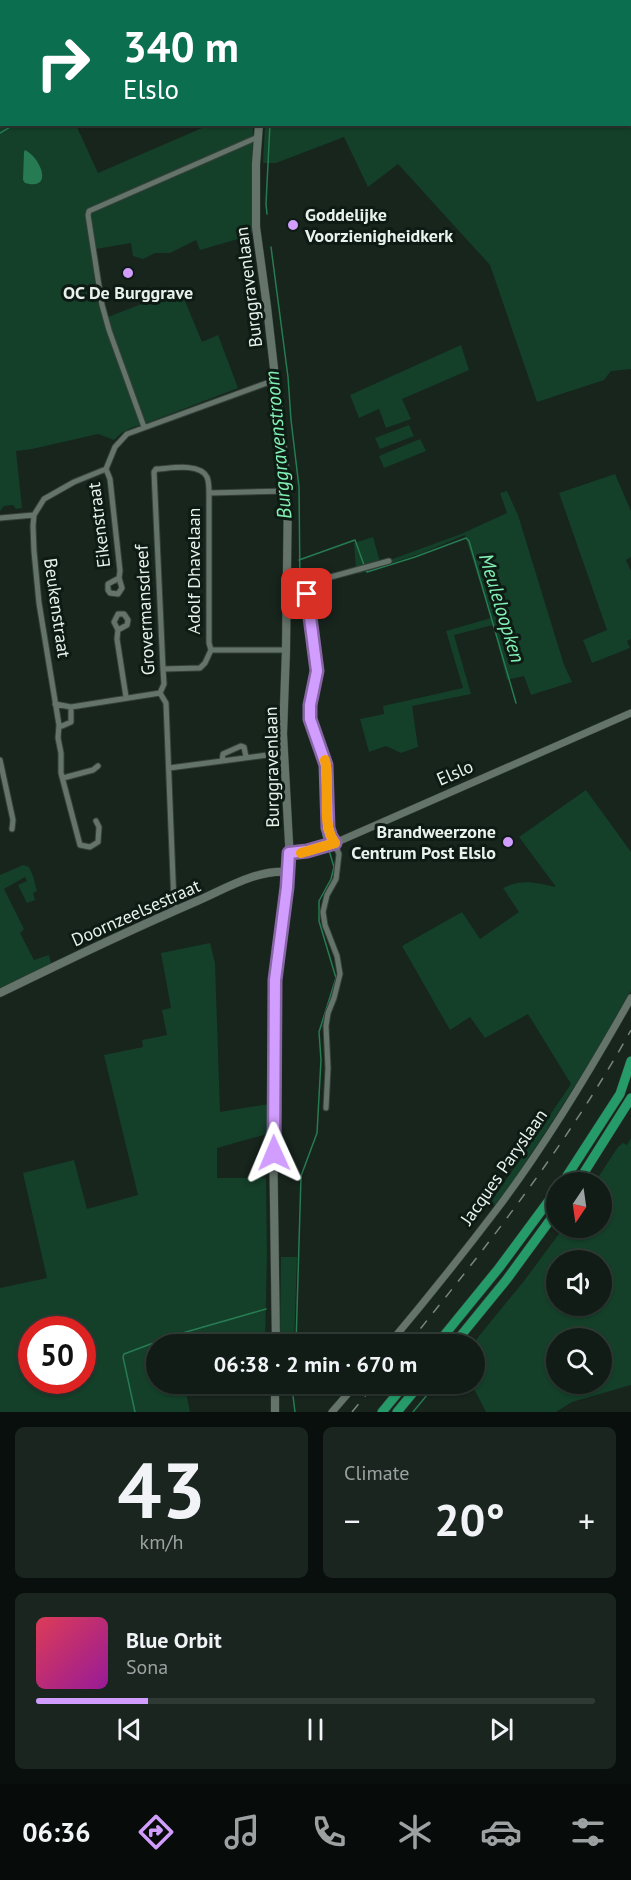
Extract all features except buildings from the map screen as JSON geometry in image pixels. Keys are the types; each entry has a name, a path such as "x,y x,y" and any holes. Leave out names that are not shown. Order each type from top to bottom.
{"highway":[{"path":"569,1172 620,1094 631,1061"},
{"path":"620,1094 631,1088"},
{"path":"584,1172 631,1098"},
{"path":"446,1334 546,1205"},
{"path":"462,1334 546,1226"},
{"path":"382,1412 397,1394"},
{"path":"397,1412 412,1394"}],"main road":[{"name":"Burggravenlaan","path":"259,126 255,217 288,491 283,753 289,853 275,980 273,1132 276,1334"},
{"name":"Doornzeelsestraat","path":"0,993 92,948 262,874 288,872"},
{"path":"275,1394 275,1412"}],"street":[{"path":"144,427 102,304 89,211 258,137"},
{"path":"0,518 34,515 44,499 74,482 106,469 119,441 127,434 275,380"},
{"name":"Adolf Dhavelaan","path":"163,669 200,668 211,650 209,643 208,479 196,468 177,468"},
{"name":"Grovermansdreef","path":"177,468 156,469 154,472 164,684 160,693 166,703 174,904 177,910"},
{"name":"Eikenstraat","path":"106,469 110,479 119,578"},
{"name":"Adolf Dhavelaan","path":"209,493 288,491"},
{"name":"Beukenstraat","path":"34,515 34,551 39,603 59,725 58,738 63,778 80,845 90,846 98,842 99,827 96,821"},
{"path":"287,589 389,561"},
{"path":"307,594 317,671 310,705 310,719 326,765 328,828 339,854 338,869 322,912 339,962 340,974 326,1026 328,1068 326,1108"},
{"path":"118,630 117,639 126,697"},
{"name":"Adolf Dhavelaan","path":"211,650 286,650"},
{"path":"55,704 71,707 160,693"},
{"path":"59,725 71,722 71,707"},
{"name":"Elslo","path":"289,853 300,853 333,844 631,713"},
{"path":"222,761 223,754 241,746 244,747 246,758"},
{"path":"169,768 283,753"},
{"path":"0,760 13,820 12,829"},
{"path":"63,778 93,770 98,766"},
{"name":"Jacques Paryslaan","path":"397,1334 498,1208 525,1170 573,1097 631,998"},
{"path":"332,1412 348,1394"}],"shaded area":[{"path":"0,126 76,126 98,173 207,126 253,126 252,235 200,250 196,240 170,253 155,253 143,259 133,256 131,243 96,249 108,317 180,289 202,342 218,335 238,388 129,429 114,440 98,434 16,451 22,508 16,509 13,505 4,506 0,511"},
{"path":"265,126 631,126 631,369 611,371 604,380 537,402 490,265 398,164 368,187 344,137 276,163 263,163"},
{"path":"25,150 36,160 42,172 42,178 34,184 25,183 23,180"},
{"path":"461,345 469,370 402,399 411,419 386,428 379,409 359,418 350,395"},
{"path":"409,425 414,436 380,449 375,438"},
{"path":"420,439 426,451 384,468 379,456"},
{"path":"615,474 631,511 631,557 626,560 631,571 631,639 627,641 630,648 592,663 583,640 607,630 559,493"},
{"path":"507,491 518,515 564,665 572,682 531,695 524,676 507,680 493,625 454,635 471,694 412,706 418,747 401,753 386,746 369,752 360,719 384,714 383,706 463,688 446,631 491,618 465,535 422,553 358,574 357,572 461,534 507,513 500,493"},
{"path":"373,537 380,562 356,569 354,543"},
{"path":"586,790 631,852 631,991 559,1111 517,1176 495,1205 491,1202 571,1084 528,1014 485,1038 470,1017 450,1030 402,946 462,912 480,939 519,912 503,888 523,882 556,887 519,837"},
{"path":"23,865 29,867 33,876 37,891 33,893 35,900 27,903 18,885 27,881 25,877 4,889 24,929 20,933 34,960 49,955 51,963 0,989 0,875"},
{"path":"210,943 215,963 220,1112 269,1104 267,1134 217,1148 217,1178 266,1178 265,1334 146,1334 146,1394 186,1394 190,1412 0,1412 0,1288 47,1278 23,1173 74,1160 87,1209 138,1195 104,1055 143,1047 142,1040 167,1035 162,1010 171,1008 161,953"},
{"path":"631,1138 631,1385 612,1390 612,1328 546,1328 546,1394 600,1394 572,1402 556,1412 486,1412 477,1394 485,1394 485,1334 481,1334 546,1251 546,1316 612,1316 612,1250 547,1250 556,1238 612,1238 612,1172 602,1172 623,1143 627,1145"},
{"path":"281,1257 297,1257 294,1334 280,1334"}],"waterway":[{"path":"0,133 12,126"},
{"name":"Burggravenstroom","path":"267,214 270,126"},
{"name":"Burggravenstroom","path":"271,247 288,377 299,487 300,584"},
{"name":"Meuleloopken","path":"366,569 367,572 466,538 469,541 516,703"},
{"name":"Meuleloopken","path":"299,560 355,540 364,565"},
{"name":"Burggravenstroom","path":"301,588 311,668 304,716 319,755 323,782 323,836 326,843"},
{"name":"Burggravenstroom","path":"296,1334 301,1176 317,1133 321,1060 319,1032 336,978 319,921 319,901 331,879 334,867 328,847"},
{"path":"135,1412 124,1354 172,1336 266,1309"},
{"name":"Burggravenstroom","path":"293,1394 295,1412"},
{"path":"413,1412 428,1394"}],"railway":[{"path":"416,1334 498,1230 554,1153 607,1072 631,1030"},
{"path":"352,1412 367,1394"}],"slow traffic":[{"path":"301,853 335,843 327,822 328,780 325,760"}],"place":[{"name":"Goddelijke Voorzienigheidkerk","path":"293,225"},
{"name":"OC De Burggrave","path":"128,273"},
{"name":"Brandweerzone Centrum Post Elslo","path":"508,842"}],"route":[{"path":"274,1153 275,980 290,861 289,853 300,853 335,843 327,822 326,765 309,714 317,671 307,594"}]}
